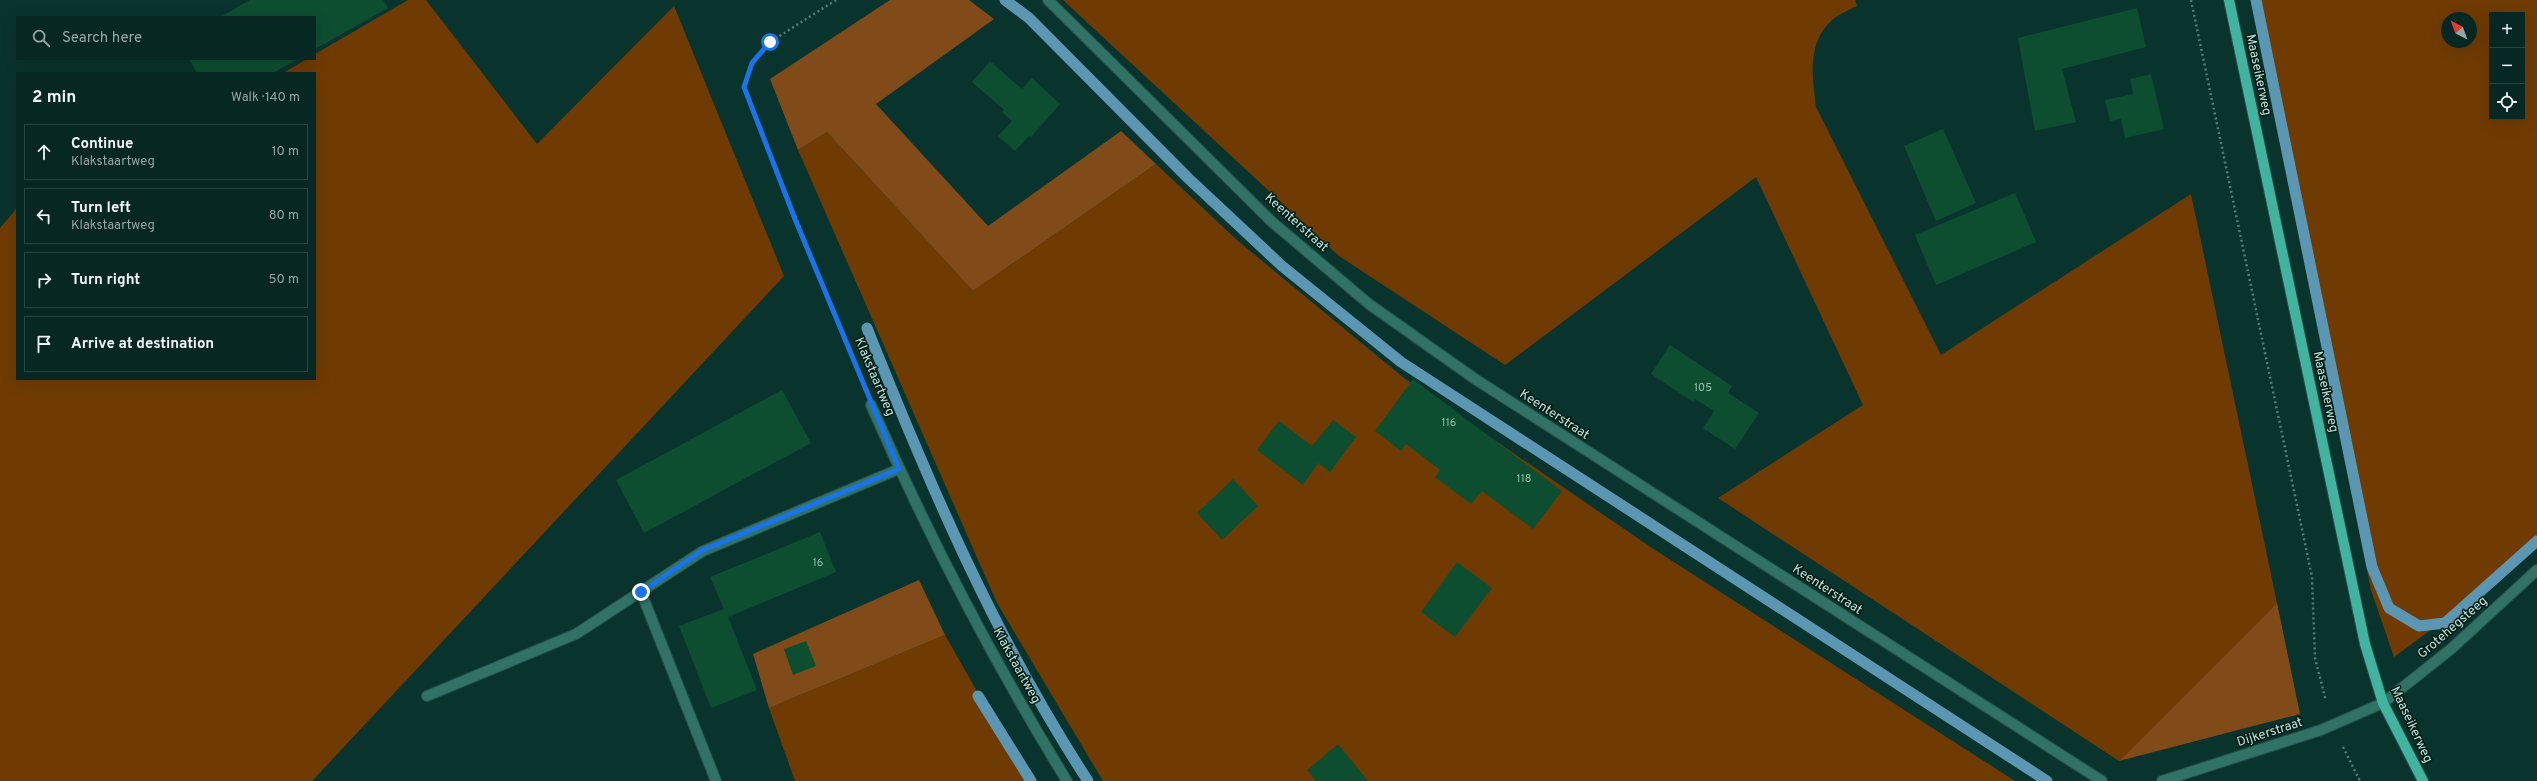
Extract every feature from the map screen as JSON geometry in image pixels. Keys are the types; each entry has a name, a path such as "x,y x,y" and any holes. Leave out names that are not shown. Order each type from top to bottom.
{"main road":[{"name":"Maaseikerweg","path":"2229,0 2365,644 2384,703 2423,781"}],"street":[{"name":"Keenterstraat","path":"1048,0 1271,221 1369,304 1475,380 2102,781"},
{"name":"Klakstaartweg","path":"871,405 899,469 969,606 1067,781"},
{"path":"427,696 576,634 703,550 899,469"},
{"name":"Grotehegsteeg","path":"2384,703 2451,649 2537,570"},
{"path":"641,592 716,781"},
{"name":"Dijkerstraat","path":"2162,781 2321,730 2384,703"}],"path":[{"name":"Klakstaartweg","path":"836,0 770,42 752,63 744,87 795,219 871,405"},
{"path":"2191,0 2312,577 2315,658 2332,724 2360,781"}],"shaded area":[{"path":"408,0 426,0 537,144 674,6 784,276 312,781 0,781 0,228 16,209 16,380 316,380 316,72 285,72 305,60 316,60 316,53"},
{"path":"890,0 969,0 994,19 876,104 988,226 1121,131 1156,164 973,291 827,132 798,150 770,79"},
{"path":"1063,0 1855,0 1857,6 1832,20 1818,39 1813,60 1813,84 1816,107 1941,355 2191,194 2277,603 2119,761 1718,498 1863,405 1756,177 1505,365 1339,256"},
{"path":"2254,0 2537,0 2537,542 2455,612 2394,657 2371,590"},
{"path":"827,132 973,291 1156,164 1238,241 1404,378 1652,548 2015,781 1103,781 997,603 798,150"},
{"path":"919,580 945,635 769,708 753,654"},
{"path":"2277,603 2300,714 2119,761"},
{"path":"945,635 1028,781 795,781 769,708"}],"building":[{"path":"250,0 383,0 388,8 316,48 316,16 222,16"},
{"path":"2137,8 2146,47 2062,69 2076,122 2035,131 2018,38"},
{"path":"190,60 296,60 275,72 196,72"},
{"path":"990,61 1022,89 1032,78 1060,104 1031,137 1029,136 1015,151 998,136 1012,121 1002,112 1004,110 972,82"},
{"path":"2151,74 2164,129 2125,138 2121,119 2110,121 2105,100 2133,94 2130,79"},
{"path":"1943,129 1976,203 1936,221 1904,146"},
{"path":"2015,193 2036,242 1936,285 1915,235"},
{"path":"1670,345 1732,386 1728,393 1759,413 1735,449 1703,428 1714,411 1695,399 1693,402 1651,374"},
{"path":"1413,379 1562,491 1533,529 1482,491 1471,504 1435,477 1440,470 1406,444 1401,451 1375,431"},
{"path":"782,390 811,443 644,533 616,480"},
{"path":"1333,420 1356,437 1330,472 1318,463 1303,485 1257,450 1279,421 1312,446"},
{"path":"1233,479 1258,506 1222,540 1197,513"},
{"path":"820,532 836,572 728,617 757,690 711,708 679,626 724,609 710,577"},
{"path":"1457,562 1492,588 1455,637 1421,612"},
{"path":"806,641 816,666 793,675 784,649"},
{"path":"1338,744 1368,781 1316,781 1307,770"}],"waterway":[{"path":"1005,0 1029,18 1188,178 1282,266 1401,362 2047,781"},
{"path":"2256,0 2372,567 2389,608 2419,626 2445,623 2537,541"},
{"path":"867,328 915,445 966,560 1023,673 1088,781"},
{"path":"978,696 1031,781"}],"route":[{"path":"641,592 703,550 899,469 871,405 795,219 744,87 752,63 770,42"}]}
